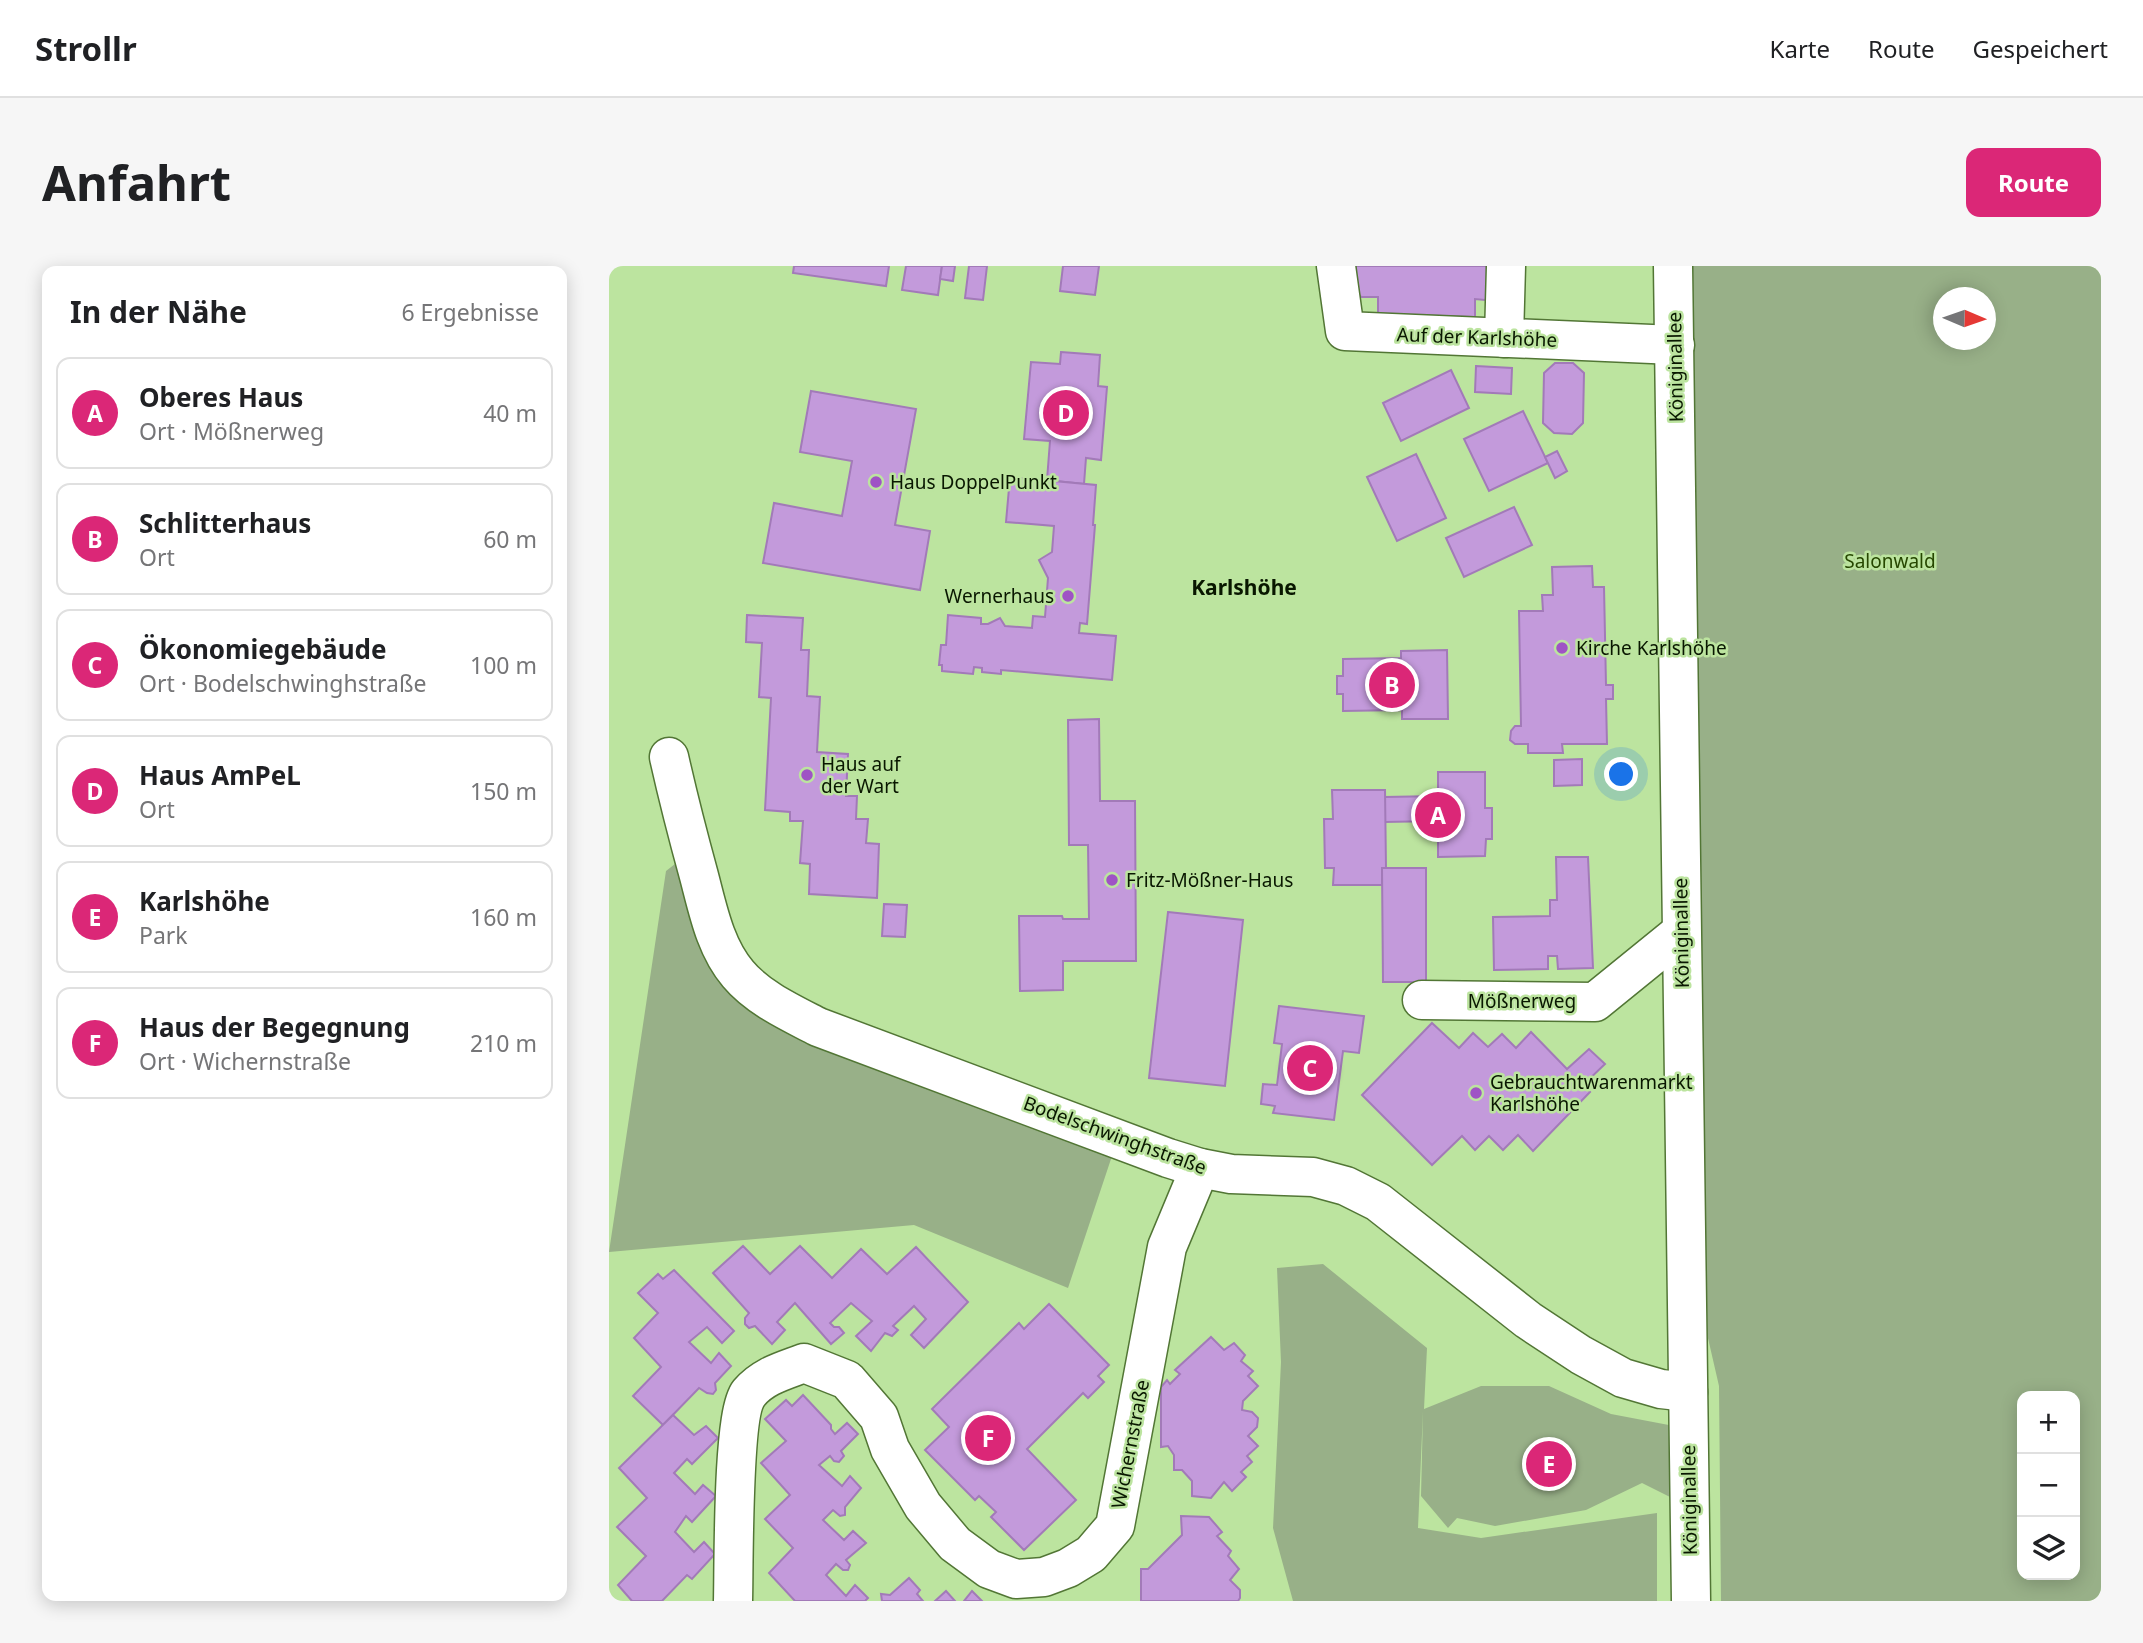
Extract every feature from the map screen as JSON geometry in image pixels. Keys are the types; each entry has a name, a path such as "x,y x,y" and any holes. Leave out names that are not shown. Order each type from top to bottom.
{"street":[{"name":"Auf der Karlshöhe","path":"1336,266 1345,331 1675,345"},
{"path":"1504,338 1506,266"},
{"name":"Königinallee","path":"1673,266 1691,1601"},
{"name":"Bodelschwinghstraße","path":"669,757 683,819 721,949 739,975 762,995 818,1027 1200,1168 1231,1174 1313,1177 1346,1186 1378,1202 1528,1320 1581,1355 1623,1378 1661,1389 1688,1392"},
{"name":"Mößnerweg","path":"1422,1000 1595,1002 1681,933"},
{"name":"Wichernstraße","path":"733,1601 737,1441 746,1396 764,1378 804,1363 847,1380 879,1417 890,1449 923,1506 955,1544 989,1569 1016,1579 1044,1577 1068,1569 1091,1554 1115,1526 1167,1247 1200,1168"}],"green space":[{"name":"Salonwald","path":"1674,266 2101,266 2101,1601 1721,1601 1719,1386 1696,1286"},
{"path":"684,857 718,967 1114,1150 1068,1288 914,1225 609,1252 666,871"},
{"path":"1323,1264 1427,1348 1424,1409 1481,1386 1549,1386 1611,1414 1674,1426 1674,1499 1642,1483 1586,1510 1495,1526 1457,1518 1448,1528 1421,1496 1423,1411 1418,1528 1481,1538 1657,1513 1657,1601 1293,1601 1273,1528 1281,1362 1277,1268"}],"building":[{"path":"794,266 889,266 886,286 793,273"},
{"path":"906,266 942,266 938,295 902,290"},
{"path":"942,266 955,266 953,281 940,279"},
{"path":"969,266 987,266 983,300 965,298"},
{"path":"1063,266 1099,266 1095,295 1060,291"},
{"path":"1352,266 1489,266 1488,296 1485,300 1475,299 1475,317 1378,314 1378,297 1361,297 1351,285"},
{"path":"1061,352 1100,355 1098,386 1107,387 1101,460 1086,458 1084,484 1047,480 1050,441 1024,439 1031,362 1060,364"},
{"path":"1555,363 1573,363 1584,373 1583,423 1572,434 1554,433 1543,423 1544,373"},
{"path":"1476,366 1512,368 1511,394 1475,392"},
{"path":"1451,370 1469,408 1401,441 1383,403"},
{"name":"Haus DoppelPunkt","path":"811,391 916,409 895,525 930,531 920,590 763,563 774,503 842,516 852,461 800,452"},
{"path":"1523,411 1548,463 1489,491 1464,439"},
{"path":"1557,451 1567,471 1555,478 1545,457"},
{"path":"1416,454 1446,518 1397,541 1367,477"},
{"name":"Wernerhaus","path":"1010,477 1096,485 1087,624 1080,623 1079,633 1116,636 1112,680 1001,670 1001,674 982,672 982,668 974,667 973,674 942,671 942,665 939,665 941,645 946,645 948,615 981,618 981,624 988,624 1000,618 1005,626 1032,628 1033,616 1045,617 1048,578 1039,560 1052,552 1054,526 1006,522"},
{"path":"1514,507 1532,545 1464,577 1446,538"},
{"name":"Kirche Karlshöhe","path":"1592,566 1593,587 1604,587 1606,685 1613,685 1613,699 1606,699 1607,744 1562,744 1563,753 1528,753 1528,744 1515,744 1510,740 1511,731 1515,726 1521,726 1519,611 1543,611 1542,595 1553,595 1552,567"},
{"name":"Haus auf der Wart","path":"747,615 803,618 801,650 809,650 807,696 820,697 817,752 848,754 846,796 857,796 856,819 868,819 866,843 879,844 877,898 809,894 810,864 800,863 803,821 790,821 790,812 765,810 771,698 759,697 762,643 746,642"},
{"path":"1447,650 1448,719 1402,719 1402,710 1343,711 1343,694 1337,694 1337,676 1343,676 1343,659 1401,658 1401,651"},
{"name":"Fritz-Mößner-Haus","path":"1099,719 1100,801 1135,801 1136,961 1063,961 1063,990 1020,991 1019,916 1089,919 1088,845 1069,845 1068,720"},
{"path":"1582,759 1582,785 1554,786 1554,760"},
{"path":"1438,772 1485,772 1485,808 1492,808 1492,839 1486,839 1485,856 1438,857 1438,821 1385,822 1385,797 1438,796"},
{"path":"1332,790 1385,790 1386,868 1382,868 1382,885 1333,885 1334,868 1325,868 1324,819 1333,819"},
{"path":"1556,857 1588,857 1593,968 1558,969 1557,956 1548,956 1548,969 1494,970 1493,917 1550,916 1550,900 1557,900"},
{"path":"1382,868 1426,868 1426,982 1383,982"},
{"path":"884,904 907,905 905,937 882,936"},
{"path":"1168,912 1243,920 1225,1086 1149,1078"},
{"path":"1279,1006 1364,1016 1359,1053 1343,1051 1334,1120 1273,1113 1275,1106 1261,1104 1263,1084 1277,1085 1282,1044 1274,1043"},
{"name":"Gebrauchtwarenmarkt Karlshöhe","path":"1432,1023 1459,1048 1473,1033 1488,1047 1502,1034 1516,1048 1531,1032 1567,1069 1589,1049 1605,1064 1583,1085 1590,1092 1533,1151 1518,1135 1503,1150 1489,1136 1475,1150 1462,1136 1432,1165 1362,1095"},
{"path":"743,1246 770,1274 800,1246 832,1278 861,1249 887,1274 916,1247 968,1302 924,1348 911,1335 926,1319 914,1306 893,1326 898,1330 892,1336 885,1333 871,1351 856,1336 872,1321 851,1303 830,1323 844,1333 831,1344 795,1303 777,1322 785,1330 772,1344 755,1326 749,1328 745,1324 749,1313 713,1273"},
{"path":"674,1270 734,1331 722,1343 707,1327 689,1342 711,1363 719,1353 731,1366 715,1383 716,1390 713,1394 699,1388 663,1425 633,1396 661,1367 634,1338 658,1313 638,1293 658,1274 663,1279"},
{"path":"1049,1304 1109,1365 1098,1376 1104,1382 1088,1398 1083,1393 1027,1449 1076,1500 1024,1550 991,1517 996,1512 979,1496 975,1500 925,1450 949,1427 932,1409 1019,1323 1024,1329"},
{"path":"1211,1337 1224,1350 1234,1343 1245,1355 1241,1361 1253,1371 1248,1376 1258,1386 1243,1401 1242,1410 1252,1412 1258,1418 1257,1427 1248,1436 1258,1446 1247,1456 1252,1462 1241,1472 1246,1477 1232,1491 1224,1482 1211,1498 1192,1496 1192,1481 1182,1470 1174,1470 1174,1455 1168,1446 1161,1447 1161,1387 1167,1380 1170,1384 1180,1374 1175,1370"},
{"path":"803,1395 831,1425 835,1434 847,1423 858,1434 841,1451 844,1456 839,1462 830,1456 819,1465 842,1486 850,1476 861,1488 845,1507 845,1515 840,1516 833,1510 823,1520 844,1540 853,1531 866,1543 846,1560 850,1565 848,1570 843,1570 836,1564 826,1575 846,1596 855,1585 868,1598 865,1601 795,1601 769,1573 793,1548 765,1519 790,1495 761,1463 786,1441 765,1419 786,1400 792,1406"},
{"path":"673,1415 694,1435 706,1426 718,1438 692,1464 687,1459 674,1473 695,1494 703,1485 716,1496 692,1522 686,1516 675,1532 694,1552 704,1542 715,1554 692,1579 687,1575 662,1601 632,1601 618,1585 646,1556 617,1527 647,1498 619,1468"},
{"path":"1181,1516 1209,1517 1222,1532 1217,1536 1231,1551 1228,1556 1239,1569 1230,1580 1240,1590 1238,1601 1141,1601 1141,1569 1148,1569 1182,1535"},
{"path":"909,1578 920,1590 917,1594 923,1601 882,1601 881,1594 890,1595"},
{"path":"946,1591 955,1601 935,1601"},
{"path":"972,1591 982,1601 964,1601"}],"place":[{"name":"Haus AmPeL","path":"1066,413"},
{"name":"Haus DoppelPunkt","path":"876,482"},
{"name":"Wernerhaus","path":"1068,596"},
{"name":"Kirche Karlshöhe","path":"1562,648"},
{"name":"Schlitterhaus","path":"1392,685"},
{"name":"Haus auf der Wart","path":"807,775"},
{"name":"Oberes Haus","path":"1438,815"},
{"name":"Fritz-Mößner-Haus","path":"1112,880"},
{"name":"Ökonomiegebäude","path":"1310,1068"},
{"name":"Gebrauchtwarenmarkt Karlshöhe","path":"1476,1093"},
{"name":"Haus der Begegnung","path":"988,1438"},
{"name":"Karlshöhe","path":"1549,1464"}],"district":[{"name":"Karlshöhe","path":"1244,588"}]}
